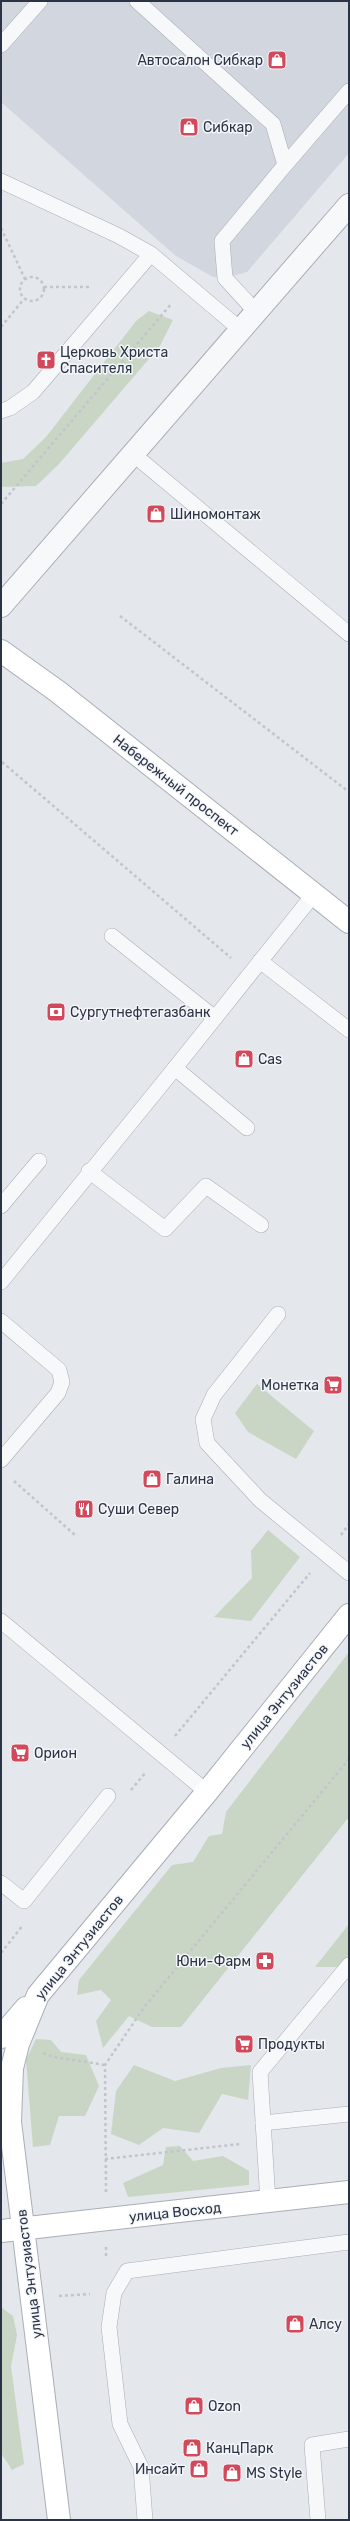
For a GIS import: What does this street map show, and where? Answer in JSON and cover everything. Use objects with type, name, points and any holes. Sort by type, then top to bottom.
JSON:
[{"type":"main road","name":"Набережный проспект","points":[[1,651],[57,691],[349,922]]},
{"type":"main road","name":"улица Энтузиастов","points":[[59,2520],[10,2122],[12,2068],[9,2040],[38,1995],[207,1792],[349,1615]]},
{"type":"main road","name":"улица Восход","points":[[1,2231],[349,2192]]},
{"type":"street","points":[[1,606],[349,205]]},
{"type":"lane","points":[[1,45],[40,1]]},
{"type":"lane","points":[[137,1],[273,124],[285,165]]},
{"type":"lane","points":[[256,312],[225,278],[222,241],[349,91]]},
{"type":"lane","points":[[1,181],[119,236],[151,254],[241,330]]},
{"type":"lane","points":[[1,411],[33,392],[151,254]]},
{"type":"lane","points":[[133,454],[349,634]]},
{"type":"lane","points":[[1,1282],[314,894]]},
{"type":"lane","points":[[112,936],[215,1018]]},
{"type":"lane","points":[[260,961],[349,1030]]},
{"type":"lane","points":[[175,1068],[247,1128]]},
{"type":"lane","points":[[1,1206],[39,1161]]},
{"type":"lane","points":[[89,1172],[165,1229],[206,1186],[261,1225]]},
{"type":"lane","points":[[278,1314],[214,1395],[204,1419],[207,1443],[260,1500],[349,1573]]},
{"type":"lane","points":[[1,1321],[59,1370],[62,1382],[58,1393],[1,1460]]},
{"type":"lane","points":[[2,1625],[207,1792]]},
{"type":"lane","points":[[1,1883],[24,1901],[108,1796]]},
{"type":"lane","points":[[268,2202],[260,2072],[349,1965]]},
{"type":"lane","points":[[263,2123],[349,2114]]},
{"type":"lane","points":[[145,2520],[141,2467],[120,2424],[109,2327],[114,2293],[127,2271],[349,2242]]},
{"type":"lane","points":[[318,2520],[312,2445],[349,2439]]},
{"type":"path","points":[[1,228],[25,279]]},
{"type":"path","points":[[30,276],[39,278],[44,287],[42,296],[34,301],[24,299],[19,291],[21,281],[30,276]]},
{"type":"path","points":[[1,504],[187,284]]},
{"type":"path","points":[[44,287],[123,288]]},
{"type":"path","points":[[1,327],[24,299]]},
{"type":"path","points":[[120,616],[349,792]]},
{"type":"path","points":[[2,762],[249,974]]},
{"type":"path","points":[[12,1480],[75,1534]]},
{"type":"path","points":[[114,2293],[106,2268],[105,2065],[145,2006],[349,1759]]},
{"type":"path","points":[[9,2040],[54,2057],[105,2065]]},
{"type":"path","points":[[106,2159],[264,2141]]},
{"type":"shaded area","name":"Сибкар","points":[[1,1],[349,1],[349,153],[247,272],[225,278],[213,277],[176,256],[1,102]]},
{"type":"green space","points":[[149,311],[173,320],[160,346],[59,464],[36,486],[1,487],[1,463],[23,459],[46,437],[136,321]]},
{"type":"green space","points":[[257,1384],[314,1431],[296,1459],[248,1432],[235,1413]]},
{"type":"green space","points":[[268,1530],[300,1557],[251,1621],[214,1617],[252,1578],[251,1551]]},
{"type":"green space","points":[[349,1652],[349,1817],[181,2027],[152,2027],[129,2016],[103,2048],[96,2021],[111,2000],[101,1990],[77,1995],[79,1980],[172,1865],[193,1862],[209,1836],[222,1834],[226,1812]]},
{"type":"green space","points":[[349,1924],[349,1955],[340,1967],[315,1967]]},
{"type":"green space","points":[[36,2039],[51,2040],[61,2052],[86,2055],[99,2086],[85,2116],[59,2116],[50,2145],[33,2147],[26,2060]]},
{"type":"green space","points":[[134,2065],[175,2081],[221,2068],[251,2065],[248,2100],[222,2094],[199,2133],[163,2128],[139,2145],[111,2134],[116,2091]]},
{"type":"green space","points":[[180,2146],[193,2161],[223,2156],[249,2171],[249,2185],[128,2197],[123,2183],[163,2165],[166,2147]]},
{"type":"green space","points":[[1,2307],[13,2316],[17,2335],[11,2366],[24,2464],[12,2470],[1,2453]]},
{"type":"place","name":"Автосалон Сибкар","points":[[277,60]]},
{"type":"place","name":"Сибкар","points":[[189,127]]},
{"type":"place","name":"Церковь Христа Спасителя","points":[[46,360]]},
{"type":"place","name":"Шиномонтаж","points":[[156,514]]},
{"type":"place","name":"Сургутнефтегазбанк","points":[[56,1012]]},
{"type":"place","name":"Cas","points":[[244,1059]]},
{"type":"place","name":"Монетка","points":[[333,1385]]},
{"type":"place","name":"Галина","points":[[152,1479]]},
{"type":"place","name":"Суши Север","points":[[84,1509]]},
{"type":"place","name":"Орион","points":[[20,1753]]},
{"type":"place","name":"Юни-Фарм","points":[[265,1961]]},
{"type":"place","name":"Продукты","points":[[244,2044]]},
{"type":"place","name":"Алсу","points":[[295,2324]]},
{"type":"place","name":"Ozon","points":[[194,2406]]},
{"type":"place","name":"КанцПарк","points":[[192,2448]]},
{"type":"place","name":"Инсайт","points":[[199,2469]]},
{"type":"place","name":"MS Style","points":[[232,2473]]}]
